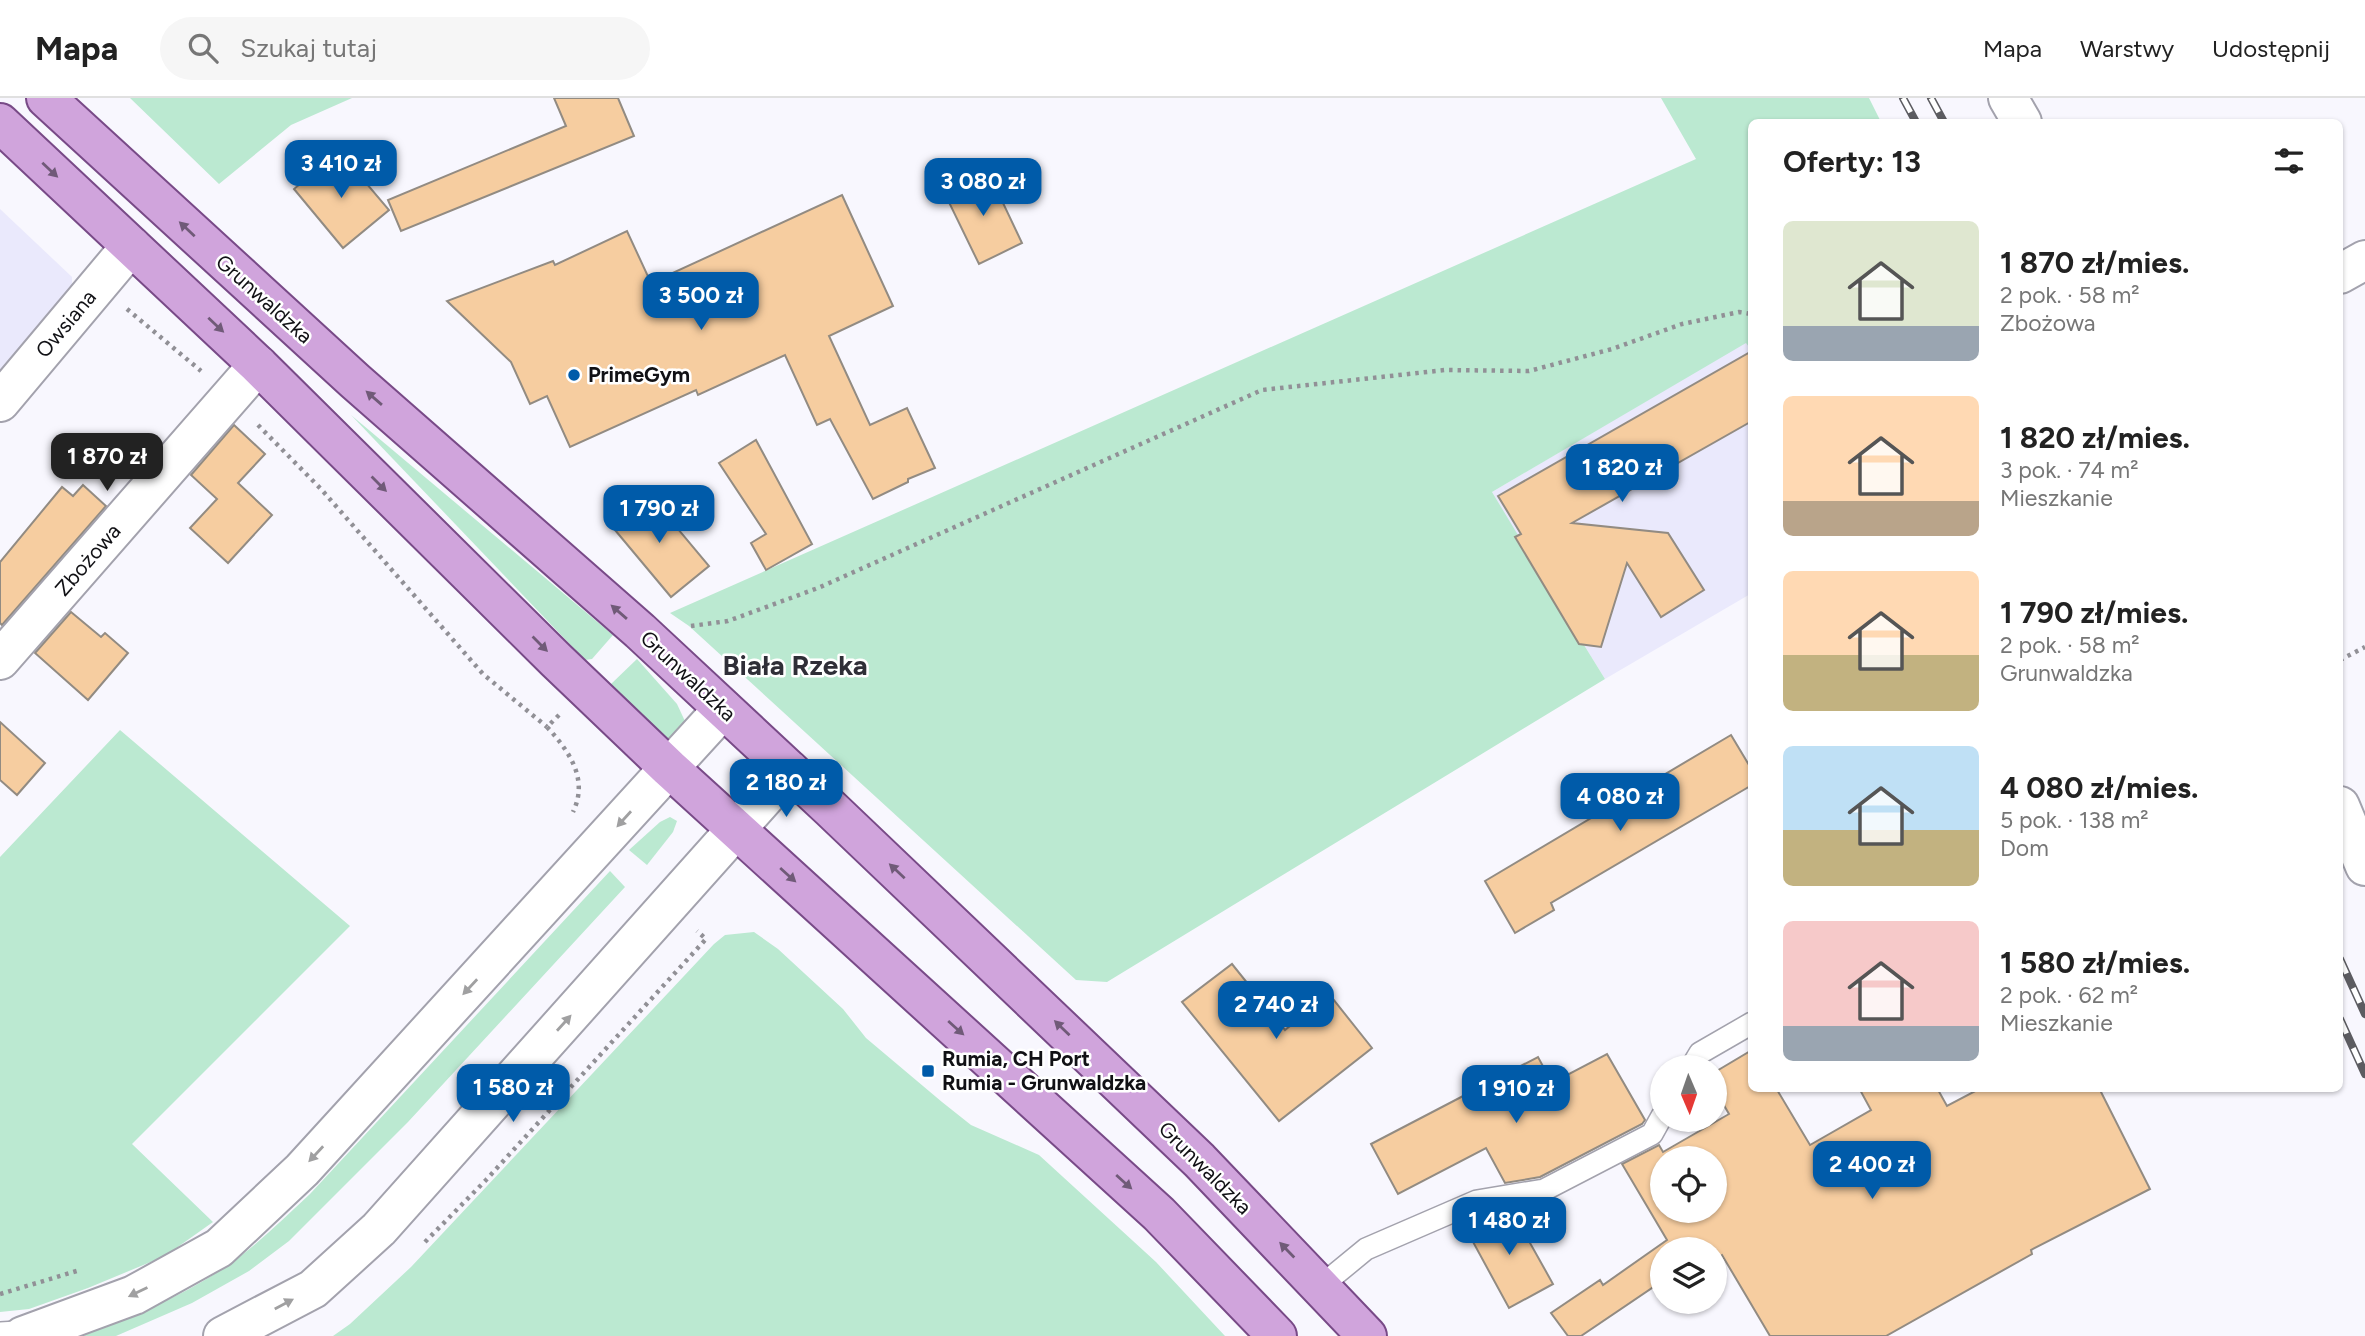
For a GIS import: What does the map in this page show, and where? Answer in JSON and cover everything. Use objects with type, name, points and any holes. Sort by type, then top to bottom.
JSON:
[{"type":"main road","name":"Grunwaldzka","points":[[46,98],[355,381],[640,631],[789,770],[1199,1160],[1367,1336]]},
{"type":"main road","points":[[0,123],[258,365],[669,768],[1159,1214],[1277,1336]]},
{"type":"street","points":[[2008,98],[2020,119]]},
{"type":"street","name":"Owsiana","points":[[0,402],[131,246]]},
{"type":"street","points":[[2343,272],[2365,260]]},
{"type":"street","name":"Zbożowa","points":[[0,660],[258,365]]},
{"type":"street","points":[[19,1333],[134,1295],[219,1248],[302,1170],[723,709]]},
{"type":"street","points":[[223,1336],[313,1289],[379,1229],[789,770]]},
{"type":"street","points":[[2343,813],[2365,866]]},
{"type":"lane","points":[[1699,1055],[1748,1025]]},
{"type":"lane","points":[[1321,1286],[1366,1249],[1478,1201],[1544,1191],[1653,1132]]},
{"type":"path","points":[[97,286],[163,337],[230,397],[321,489],[483,674],[547,727]]},
{"type":"path","points":[[689,626],[728,621],[818,587],[1262,390],[1445,370],[1529,371],[1612,349],[1682,324],[1740,312],[1748,313]]},
{"type":"path","points":[[2343,658],[2365,647]]},
{"type":"path","points":[[423,1244],[486,1180],[706,939]]},
{"type":"path","points":[[0,1294],[81,1269]]},
{"type":"shaded area","points":[[0,209],[72,277],[72,293],[0,378]]},
{"type":"shaded area","points":[[1746,342],[1748,345],[1748,595],[1605,679],[1584,645],[1579,644],[1515,538],[1518,536],[1492,492]]},
{"type":"green space","points":[[130,98],[352,98],[291,125],[219,184]]},
{"type":"green space","points":[[1661,98],[1869,98],[1880,119],[1748,119],[1748,346],[1746,343],[1492,492],[1518,535],[1515,538],[1579,644],[1584,645],[1605,679],[1107,982],[1076,980],[689,626],[670,613],[1696,159]]},
{"type":"green space","points":[[351,415],[613,635],[592,659],[585,660]]},
{"type":"green space","points":[[637,659],[677,704],[690,732],[675,747],[610,685]]},
{"type":"green space","points":[[120,730],[350,926],[132,1144],[213,1222],[165,1256],[29,1309],[0,1312],[0,857]]},
{"type":"green space","points":[[670,817],[677,821],[673,832],[647,865],[629,850],[660,822]]},
{"type":"green space","points":[[610,871],[625,887],[408,1122],[289,1241],[249,1271],[192,1303],[116,1336],[82,1336],[191,1288],[235,1260],[268,1233],[310,1194]]},
{"type":"green space","points":[[754,932],[778,949],[843,1009],[866,1038],[971,1125],[1039,1155],[1156,1262],[1225,1336],[333,1336],[350,1324],[411,1267],[714,944],[725,935]]},
{"type":"building","points":[[554,98],[618,98],[634,136],[401,231],[388,200],[566,126]]},
{"type":"building","points":[[339,151],[389,210],[343,248],[294,189]]},
{"type":"building","points":[[984,173],[991,188],[995,186],[1022,243],[979,264],[944,192]]},
{"type":"building","points":[[842,195],[893,306],[829,336],[870,425],[907,408],[935,468],[908,479],[908,482],[873,499],[830,419],[817,425],[785,355],[698,395],[696,390],[570,447],[547,396],[530,404],[511,362],[447,301],[553,261],[555,265],[627,231],[651,283]]},
{"type":"building","points":[[1748,353],[1748,423],[1572,523],[1668,533],[1704,590],[1661,617],[1627,563],[1601,647],[1579,644],[1515,537],[1521,534],[1498,496]]},
{"type":"building","points":[[234,425],[265,454],[238,483],[272,515],[228,563],[190,528],[217,499],[191,475]]},
{"type":"building","points":[[756,440],[812,544],[766,570],[751,543],[766,534],[719,463]]},
{"type":"building","points":[[83,485],[106,506],[2,625],[0,562],[62,487],[73,496]]},
{"type":"building","points":[[647,492],[709,566],[671,597],[610,524]]},
{"type":"building","points":[[71,612],[101,637],[105,633],[128,653],[88,700],[35,653]]},
{"type":"building","points":[[0,722],[45,763],[17,795],[0,780]]},
{"type":"building","points":[[1731,735],[1748,763],[1748,787],[1551,903],[1554,910],[1515,933],[1485,881]]},
{"type":"building","points":[[1232,964],[1285,1030],[1329,994],[1372,1048],[1279,1121],[1182,1002]]},
{"type":"building","points":[[1748,1052],[1748,1092],[1778,1092],[1810,1145],[1871,1110],[1861,1092],[1939,1092],[1947,1106],[1973,1092],[2101,1092],[2150,1189],[2031,1250],[2032,1254],[1886,1336],[1770,1336],[1727,1263],[1727,1237],[1665,1237],[1657,1223],[1727,1223],[1727,1146],[1673,1146],[1698,1132],[1727,1132],[1727,1065]]},
{"type":"building","points":[[1607,1054],[1645,1120],[1540,1177],[1505,1183],[1486,1148],[1398,1194],[1371,1144],[1538,1057],[1552,1083]]},
{"type":"building","points":[[1650,1150],[1650,1211],[1622,1164]]},
{"type":"building","points":[[1511,1209],[1553,1284],[1509,1308],[1466,1229],[1500,1211]]},
{"type":"building","points":[[1650,1252],[1650,1289],[1581,1336],[1568,1336],[1551,1313],[1600,1280],[1603,1285]]},
{"type":"railway","points":[[1903,98],[1914,119]]},
{"type":"railway","points":[[1931,98],[1942,119]]},
{"type":"railway","points":[[2343,966],[2365,1014]]},
{"type":"railway","points":[[2343,1026],[2365,1074]]},
{"type":"place","name":"PrimeGym","points":[[574,375]]},
{"type":"place","name":"Rumia, CH Port Rumia - Grunwaldzka","points":[[928,1071]]},
{"type":"district","name":"Biała Rzeka","points":[[795,665]]}]
